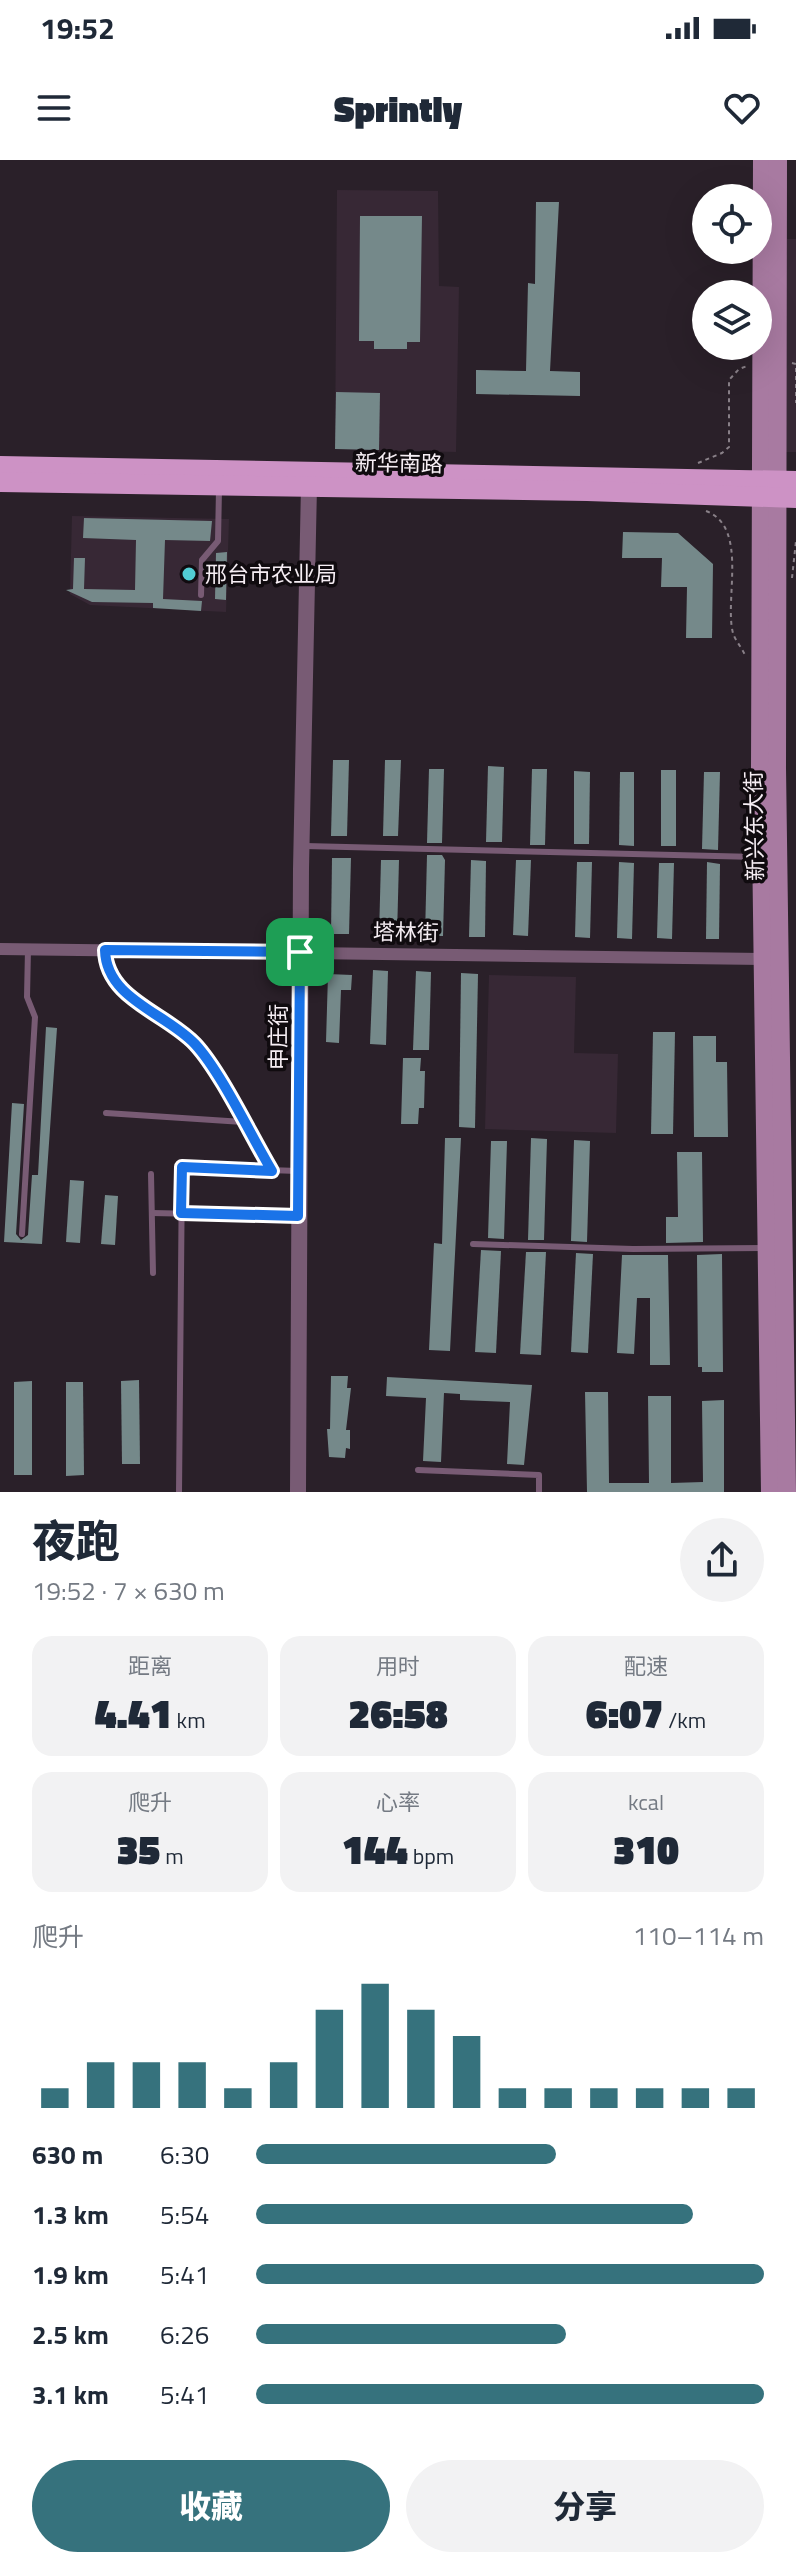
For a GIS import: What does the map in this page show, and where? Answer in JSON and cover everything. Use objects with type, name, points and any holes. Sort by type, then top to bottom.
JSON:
[{"type":"main road","name":"新兴东大街","points":[[762,160],[760,362],[777,489],[760,662],[770,1492]]},
{"type":"main road","name":"新兴东大街","points":[[778,160],[777,489],[790,1203],[791,1469],[787,1492]]},
{"type":"main road","name":"新华南路","points":[[0,466],[777,489]]},
{"type":"main road","name":"新华南路","points":[[0,482],[777,489]]},
{"type":"street","name":"申庄街","points":[[298,1492],[301,846],[309,486]]},
{"type":"street","name":"塔林街","points":[[0,949],[763,959]]},
{"type":"lane","points":[[201,595],[202,560],[218,541],[219,484]]},
{"type":"lane","points":[[301,846],[761,857]]},
{"type":"lane","points":[[22,1234],[35,1017],[27,997],[28,949]]},
{"type":"lane","points":[[105,950],[110,976],[146,1010],[196,1045],[272,1171]]},
{"type":"lane","points":[[106,1113],[243,1122]]},
{"type":"lane","points":[[179,1492],[182,1167],[299,1172]]},
{"type":"lane","points":[[151,1174],[153,1273]]},
{"type":"lane","points":[[152,1213],[298,1216]]},
{"type":"lane","points":[[473,1244],[633,1249],[767,1248]]},
{"type":"lane","points":[[418,1470],[539,1475],[539,1492]]},
{"type":"path","points":[[693,465],[729,447],[729,380],[739,369],[760,362]]},
{"type":"path","points":[[707,511],[720,519],[730,548],[733,633],[745,655],[760,662]]},
{"type":"shaded area","points":[[337,190],[438,191],[439,286],[459,287],[456,452],[335,449]]},
{"type":"shaded area","points":[[787,239],[796,239],[796,452],[785,452]]},
{"type":"shaded area","points":[[72,516],[229,519],[226,612],[90,605],[70,594]]},
{"type":"shaded area","points":[[489,975],[576,977],[574,1053],[618,1054],[616,1133],[485,1129]]},
{"type":"building","points":[[536,202],[559,202],[550,371],[580,372],[580,396],[476,394],[476,370],[526,371],[528,283],[535,284]]},
{"type":"building","points":[[360,216],[422,216],[420,342],[407,342],[407,349],[374,349],[374,341],[359,341]]},
{"type":"building","points":[[336,392],[380,393],[379,450],[335,449]]},
{"type":"building","points":[[84,518],[212,521],[210,541],[165,540],[163,599],[202,601],[201,611],[153,608],[153,603],[92,602],[66,590],[73,589],[74,558],[85,558],[84,589],[135,590],[136,540],[83,538]]},
{"type":"building","points":[[623,532],[678,533],[713,564],[712,638],[686,638],[687,587],[661,587],[662,558],[622,558]]},
{"type":"building","points":[[227,552],[226,600],[215,599],[216,553]]},
{"type":"building","points":[[333,760],[349,760],[347,836],[331,836]]},
{"type":"building","points":[[385,760],[401,760],[398,836],[383,836]]},
{"type":"building","points":[[488,766],[504,767],[502,842],[486,842]]},
{"type":"building","points":[[429,769],[444,769],[442,843],[427,843]]},
{"type":"building","points":[[532,769],[547,769],[545,845],[530,845]]},
{"type":"building","points":[[661,770],[676,770],[676,846],[661,846]]},
{"type":"building","points":[[574,771],[590,772],[589,844],[574,844]]},
{"type":"building","points":[[620,772],[634,772],[634,846],[619,845]]},
{"type":"building","points":[[704,772],[720,772],[718,850],[702,849]]},
{"type":"building","points":[[427,855],[442,855],[445,860],[443,936],[425,936]]},
{"type":"building","points":[[332,858],[351,858],[349,934],[331,934]]},
{"type":"building","points":[[381,860],[399,860],[397,936],[379,936]]},
{"type":"building","points":[[471,860],[486,861],[485,937],[469,937]]},
{"type":"building","points":[[516,860],[531,860],[528,936],[513,935]]},
{"type":"building","points":[[577,862],[592,862],[590,938],[575,937]]},
{"type":"building","points":[[619,862],[634,863],[632,939],[617,938]]},
{"type":"building","points":[[707,862],[720,864],[719,939],[706,939]]},
{"type":"building","points":[[659,863],[674,863],[672,939],[657,938]]},
{"type":"building","points":[[373,970],[388,971],[386,1045],[370,1044]]},
{"type":"building","points":[[416,971],[431,972],[429,1050],[413,1050]]},
{"type":"building","points":[[461,973],[478,974],[475,1128],[459,1127]]},
{"type":"building","points":[[328,974],[352,975],[351,990],[341,990],[339,1043],[326,1042]]},
{"type":"building","points":[[46,1027],[57,1028],[42,1244],[4,1242],[12,1103],[24,1104],[16,1234],[21,1240],[28,1235],[32,1175],[38,1175]]},
{"type":"building","points":[[653,1032],[675,1032],[673,1134],[651,1134]]},
{"type":"building","points":[[693,1036],[716,1036],[716,1062],[727,1062],[728,1137],[694,1137]]},
{"type":"building","points":[[403,1058],[421,1058],[420,1071],[425,1071],[424,1108],[419,1108],[418,1124],[401,1124]]},
{"type":"building","points":[[445,1138],[461,1138],[450,1351],[429,1350],[434,1243],[442,1244]]},
{"type":"building","points":[[531,1138],[547,1139],[544,1240],[528,1240]]},
{"type":"building","points":[[574,1140],[590,1141],[587,1242],[571,1241]]},
{"type":"building","points":[[491,1141],[507,1141],[504,1239],[488,1238]]},
{"type":"building","points":[[677,1152],[702,1152],[703,1242],[666,1243],[666,1217],[678,1217]]},
{"type":"building","points":[[70,1180],[84,1181],[80,1243],[66,1242]]},
{"type":"building","points":[[105,1195],[118,1196],[115,1245],[101,1244]]},
{"type":"building","points":[[481,1250],[501,1251],[496,1353],[475,1352]]},
{"type":"building","points":[[526,1252],[546,1252],[541,1355],[520,1354]]},
{"type":"building","points":[[576,1253],[593,1254],[588,1353],[571,1352]]},
{"type":"building","points":[[722,1254],[723,1372],[702,1372],[702,1367],[698,1367],[697,1255]]},
{"type":"building","points":[[622,1255],[668,1255],[670,1365],[650,1365],[650,1298],[637,1298],[634,1354],[617,1353]]},
{"type":"building","points":[[331,1376],[348,1376],[347,1388],[351,1388],[346,1430],[350,1430],[350,1449],[346,1448],[345,1458],[329,1457],[327,1429],[330,1429]]},
{"type":"building","points":[[387,1377],[532,1385],[524,1465],[507,1464],[510,1402],[460,1400],[460,1394],[444,1393],[441,1462],[423,1461],[426,1398],[386,1396]]},
{"type":"building","points":[[139,1380],[140,1464],[122,1464],[121,1381]]},
{"type":"building","points":[[32,1381],[32,1475],[14,1475],[14,1382]]},
{"type":"building","points":[[66,1382],[83,1382],[84,1475],[66,1476]]},
{"type":"building","points":[[585,1392],[608,1392],[609,1483],[649,1483],[648,1396],[671,1396],[671,1483],[703,1482],[702,1401],[724,1400],[724,1492],[587,1492]]},
{"type":"place","name":"邢台市农业局","points":[[189,574]]},
{"type":"route","points":[[105,950],[300,952],[298,1216],[181,1213],[182,1167],[272,1171],[196,1045],[146,1010],[110,976],[105,950]]}]
